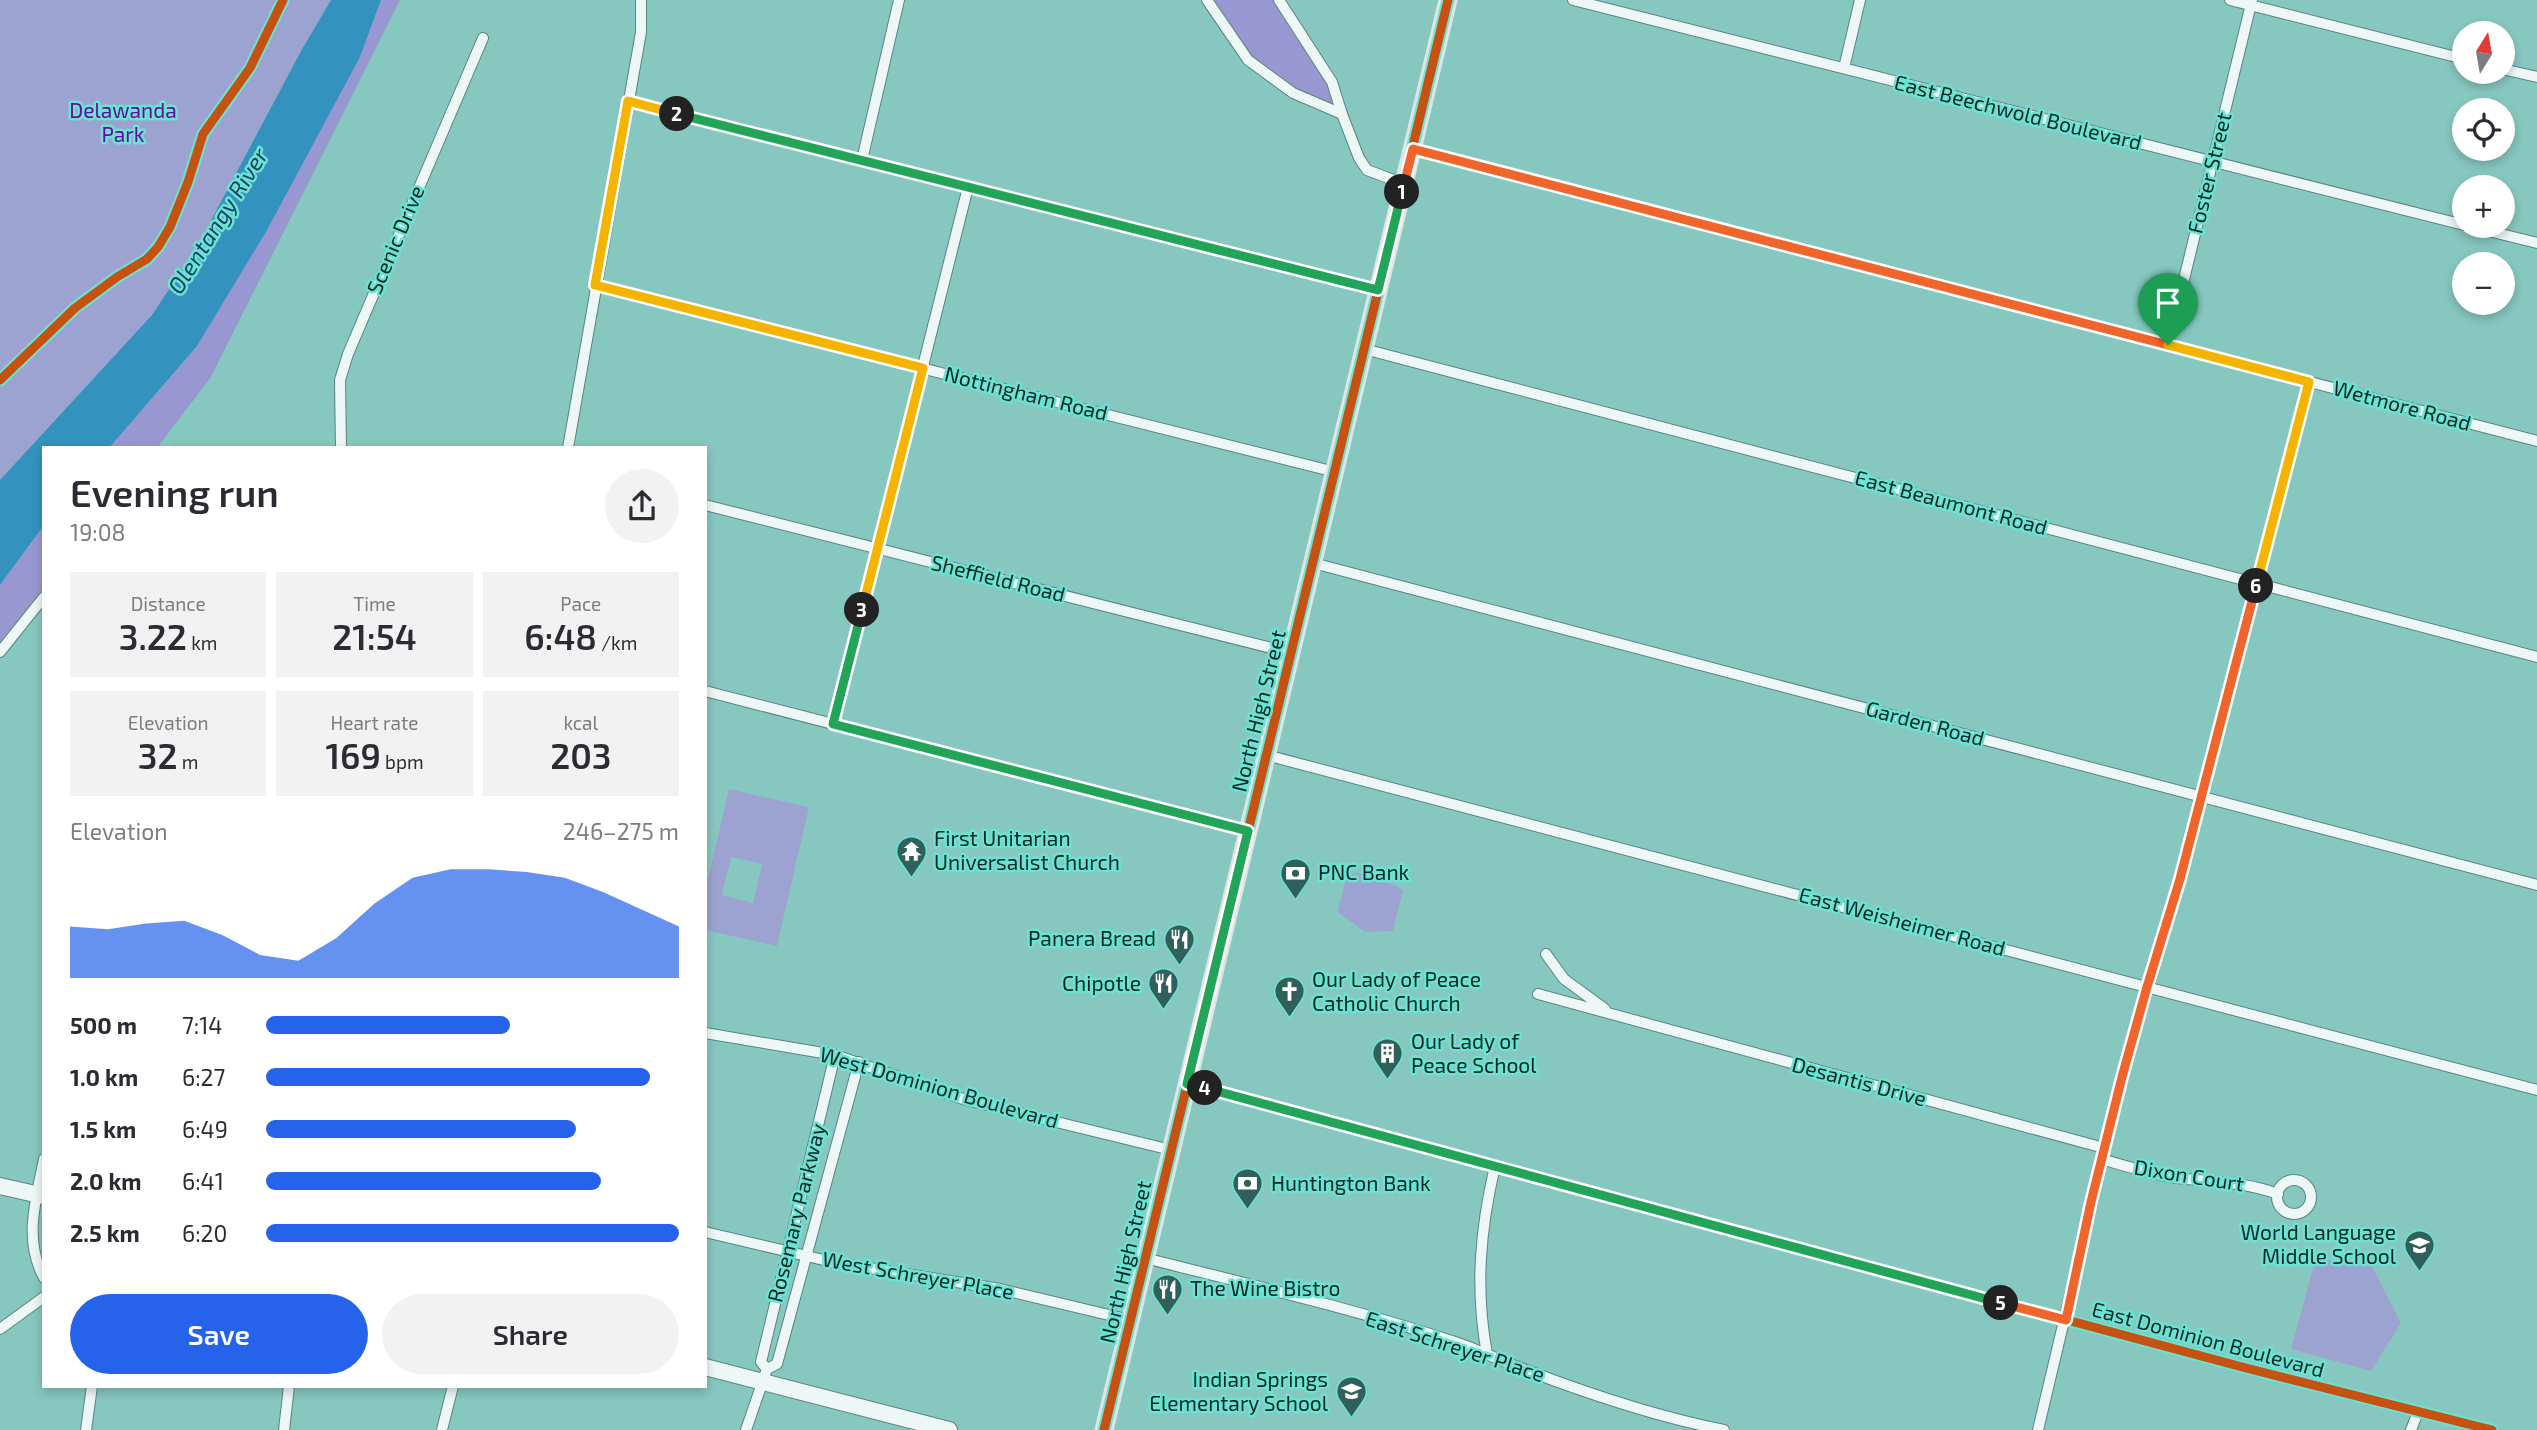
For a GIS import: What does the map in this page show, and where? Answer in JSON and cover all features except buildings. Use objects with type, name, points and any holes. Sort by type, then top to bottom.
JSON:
[{"type":"main road","name":"North High Street","points":[[1104,1430],[1448,0]]},
{"type":"main road","points":[[0,1186],[40,1196]]},
{"type":"main road","points":[[707,1367],[765,1375],[949,1430]]},
{"type":"street","points":[[568,446],[641,32],[641,0]]},
{"type":"street","points":[[862,160],[899,0]]},
{"type":"street","points":[[1208,0],[1248,60],[1293,93],[1342,114]]},
{"type":"street","points":[[1279,0],[1332,82],[1359,158],[1367,170],[1404,184]]},
{"type":"street","name":"East Beechwold Boulevard","points":[[1573,0],[2452,222]]},
{"type":"street","points":[[1844,68],[1860,0]]},
{"type":"street","points":[[2230,0],[2252,3],[2452,56]]},
{"type":"street","name":"Foster Street","points":[[2168,345],[2252,3]]},
{"type":"street","name":"Scenic Drive","points":[[341,446],[340,380],[348,354],[483,38]]},
{"type":"street","points":[[2515,72],[2537,77]]},
{"type":"street","points":[[628,101],[1378,290]]},
{"type":"street","name":"Wetmore Road","points":[[1413,149],[2537,441]]},
{"type":"street","points":[[833,724],[968,187]]},
{"type":"street","name":"East Beechwold Boulevard","points":[[2515,237],[2537,243]]},
{"type":"street","name":"Nottingham Road","points":[[595,285],[1335,472]]},
{"type":"street","name":"East Beaumont Road","points":[[1364,349],[2537,657]]},
{"type":"street","points":[[2038,1430],[2066,1320],[2102,1154],[2147,987],[2177,891],[2309,382]]},
{"type":"street","name":"Sheffield Road","points":[[707,506],[1291,653]]},
{"type":"street","name":"Garden Road","points":[[1313,563],[2537,885]]},
{"type":"street","points":[[0,652],[42,600]]},
{"type":"street","points":[[707,692],[1248,831]]},
{"type":"street","name":"East Weisheimer Road","points":[[1266,755],[2537,1090]]},
{"type":"street","name":"Desantis Drive","points":[[1546,954],[1564,979],[1613,1015]]},
{"type":"street","name":"Desantis Drive","points":[[1538,994],[2102,1154]]},
{"type":"street","name":"West Dominion Boulevard","points":[[707,1033],[835,1055],[966,1100],[1171,1150]]},
{"type":"street","name":"Rosemary Parkway","points":[[765,1375],[761,1362],[835,1055]]},
{"type":"street","name":"Rosemary Parkway","points":[[746,1430],[765,1375],[776,1364],[859,1062]]},
{"type":"street","name":"East Dominion Boulevard","points":[[1187,1084],[2066,1320],[2492,1430]]},
{"type":"street","name":"Dixon Court","points":[[2102,1154],[2154,1173],[2186,1179],[2216,1180],[2278,1194]]},
{"type":"street","points":[[1488,1354],[1481,1319],[1479,1270],[1485,1211],[1495,1166]]},
{"type":"street","points":[[42,1178],[32,1234],[36,1261],[42,1274]]},
{"type":"street","name":"West Schreyer Place","points":[[707,1233],[806,1257],[1000,1289],[1130,1320]]},
{"type":"street","name":"East Schreyer Place","points":[[1145,1258],[1432,1335],[1632,1405],[1724,1430]]},
{"type":"street","points":[[0,1329],[42,1298]]},
{"type":"street","points":[[86,1430],[92,1388]]},
{"type":"street","points":[[284,1428],[289,1388]]},
{"type":"street","points":[[442,1430],[452,1388]]},
{"type":"street","points":[[2411,1430],[2418,1412]]},
{"type":"green space","name":"Delawanda Park","points":[[0,0],[331,0],[197,247],[152,315],[0,480]]},
{"type":"green space","points":[[729,789],[809,807],[777,946],[707,930],[707,883]],"holes":[[[731,857],[762,864],[753,903],[722,895]]]},
{"type":"green space","points":[[1368,872],[1403,890],[1393,931],[1365,932],[1338,912],[1347,874]]},
{"type":"green space","points":[[2316,1258],[2372,1266],[2401,1323],[2371,1371],[2291,1349]]},
{"type":"shaded area","points":[[381,0],[400,0],[211,377],[159,446],[111,446],[197,346],[360,57]]},
{"type":"shaded area","points":[[1207,0],[1279,0],[1332,82],[1342,114],[1293,93],[1248,60]]},
{"type":"shaded area","points":[[42,528],[42,601],[0,656],[0,585]]},
{"type":"water","name":"Olentangy River","points":[[331,0],[381,0],[360,57],[267,230],[197,346],[111,446],[42,446],[42,528],[0,585],[0,480],[152,315],[197,247]]},
{"type":"cycle path","points":[[0,380],[75,308],[147,259],[158,247],[170,227],[188,182],[203,134],[250,68],[283,0]]},
{"type":"cycle path","points":[[1104,1430],[1448,0]]},
{"type":"cycle path","points":[[1187,1084],[2246,1368],[2492,1430]]},
{"type":"place","name":"First Unitarian Universalist Church","points":[[911,878]]},
{"type":"place","name":"PNC Bank","points":[[1295,900]]},
{"type":"place","name":"Panera Bread","points":[[1179,966]]},
{"type":"place","name":"Chipotle","points":[[1164,1011]]},
{"type":"place","name":"Our Lady of Peace Catholic Church","points":[[1289,1019]]},
{"type":"place","name":"Our Lady of Peace School","points":[[1388,1081]]},
{"type":"place","name":"Huntington Bank","points":[[1248,1211]]},
{"type":"place","name":"World Language Middle School","points":[[2419,1272]]},
{"type":"place","name":"The Wine Bistro","points":[[1167,1316]]},
{"type":"place","name":"Indian Springs Elementary School","points":[[1351,1419]]},
{"type":"route","points":[[628,101],[1378,290],[1413,149],[2168,345],[2309,382],[2180,879],[2122,1077],[2091,1202],[2066,1320],[1187,1084],[1248,831],[833,724],[923,368],[595,285],[628,101]]}]
